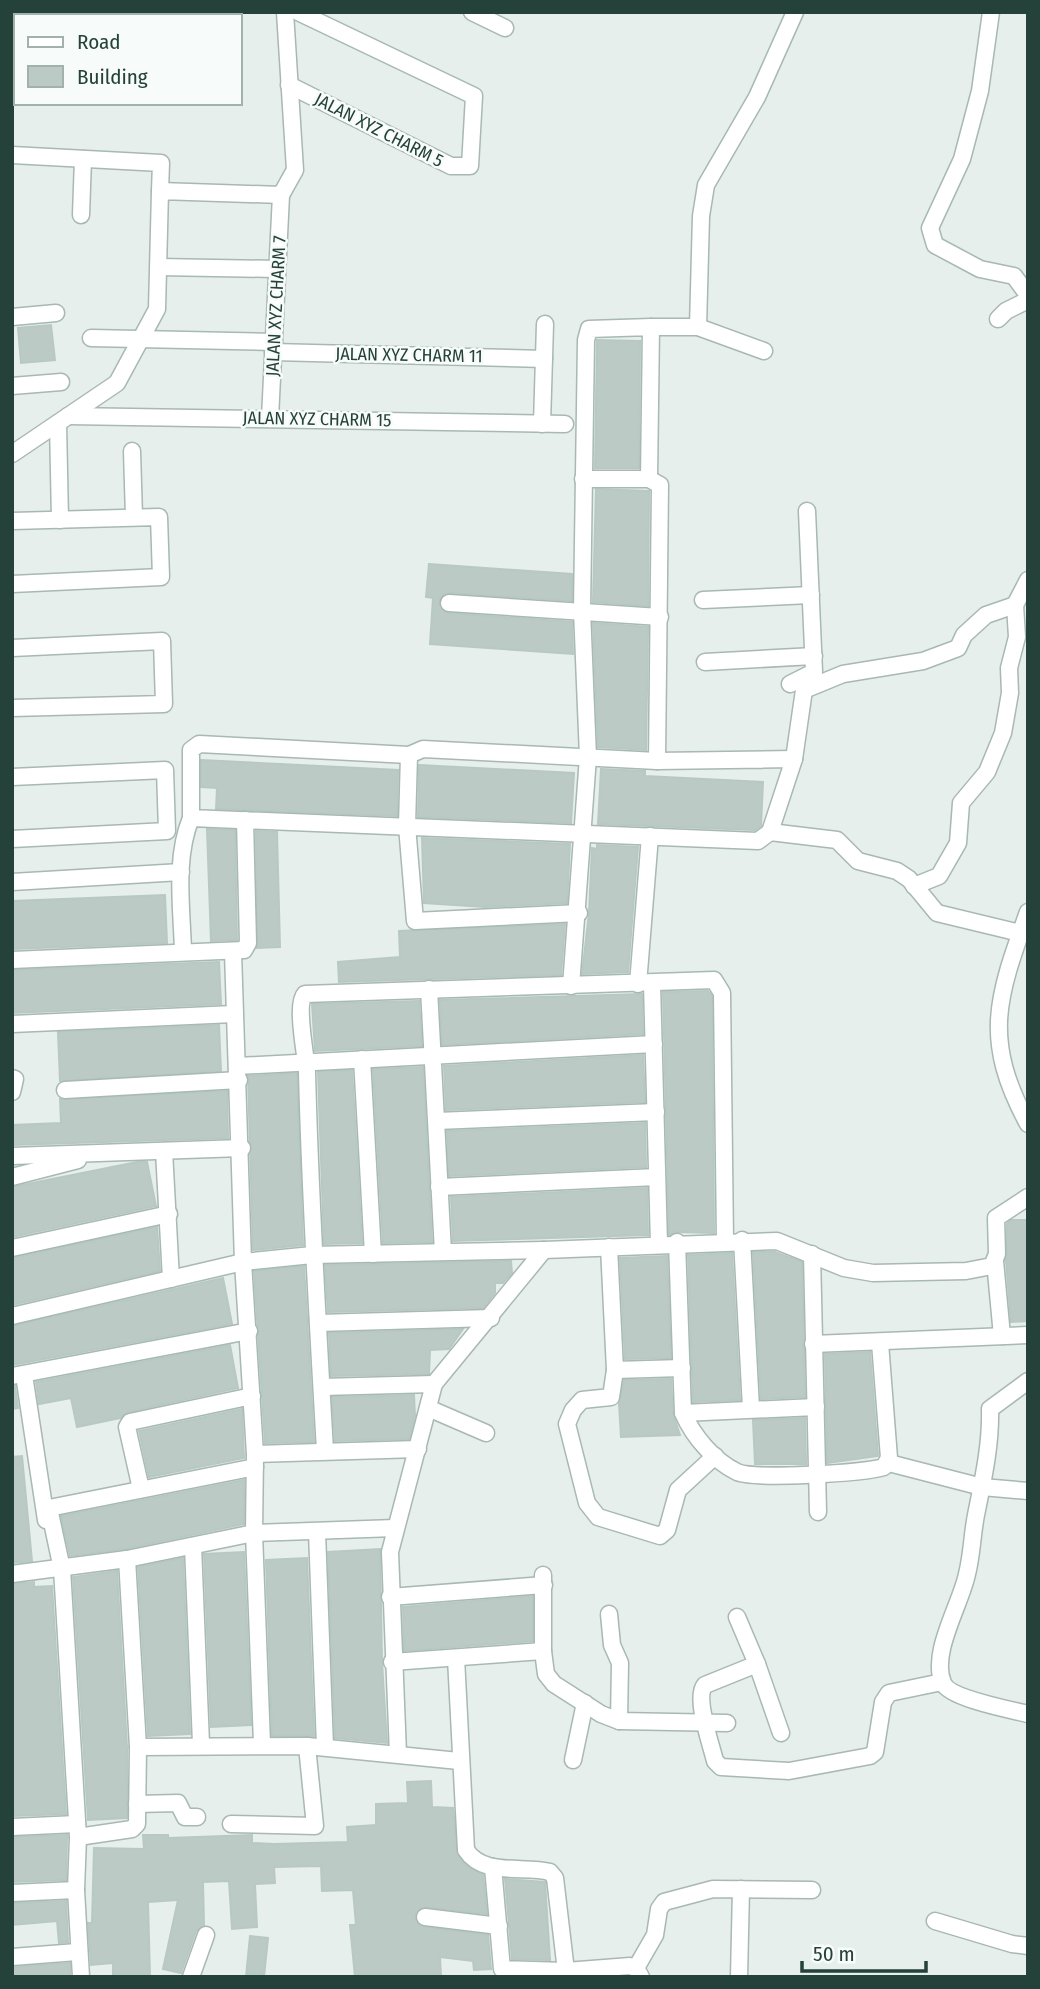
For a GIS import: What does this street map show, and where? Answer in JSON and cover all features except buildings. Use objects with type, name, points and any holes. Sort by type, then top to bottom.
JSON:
[{"type":"street","points":[[160,191],[281,195],[295,170],[285,12]]},
{"type":"street","name":"JALAN XYZ CHARM 5","points":[[289,85],[451,166],[470,166],[474,96],[298,12]]},
{"type":"street","points":[[472,12],[505,28]]},
{"type":"street","points":[[698,327],[701,216],[706,185],[757,97],[795,12]]},
{"type":"street","points":[[991,12],[981,91],[968,136],[931,233],[935,245],[980,269],[1014,276],[1028,298],[998,319]]},
{"type":"street","points":[[12,155],[161,163],[157,309],[117,383],[12,454]]},
{"type":"street","points":[[81,215],[83,159]]},
{"type":"street","name":"JALAN XYZ CHARM 7","points":[[270,418],[281,195]]},
{"type":"street","points":[[159,267],[277,269]]},
{"type":"street","points":[[12,317],[56,313]]},
{"type":"street","points":[[542,424],[545,324]]},
{"type":"street","points":[[571,986],[579,913],[588,757],[582,610],[587,333],[596,327],[698,327],[764,351]]},
{"type":"street","points":[[649,479],[651,327]]},
{"type":"street","name":"JALAN XYZ CHARM 11","points":[[91,338],[544,359]]},
{"type":"street","points":[[12,386],[61,382]]},
{"type":"street","name":"JALAN XYZ CHARM 15","points":[[63,420],[270,418],[565,424]]},
{"type":"street","points":[[60,520],[63,420]]},
{"type":"street","points":[[132,451],[134,517]]},
{"type":"street","points":[[583,479],[649,479],[660,485],[657,761]]},
{"type":"street","points":[[790,684],[814,672],[807,511]]},
{"type":"street","points":[[12,521],[159,516],[161,577],[12,584]]},
{"type":"street","points":[[914,886],[939,876],[958,843],[961,803],[987,772],[1003,733],[1010,693],[1009,668],[1017,637],[1015,605],[1028,580]]},
{"type":"street","points":[[703,600],[811,595]]},
{"type":"street","points":[[449,603],[660,617]]},
{"type":"street","points":[[191,818],[758,841],[770,832],[793,759],[804,690],[843,674],[923,661],[958,648],[964,635],[986,615],[1015,605]]},
{"type":"street","points":[[12,648],[162,641],[164,704],[12,708]]},
{"type":"street","points":[[705,662],[814,656]]},
{"type":"street","points":[[789,658],[796,732]]},
{"type":"street","points":[[183,952],[181,872],[185,836],[191,818],[191,750],[199,744],[409,755],[423,749],[657,761],[793,759]]},
{"type":"street","points":[[409,755],[407,826],[414,919],[417,922],[579,913]]},
{"type":"street","points":[[12,777],[165,770],[167,831],[12,839]]},
{"type":"street","points":[[12,960],[244,950],[248,943],[245,820]]},
{"type":"street","points":[[770,832],[837,840],[858,861],[897,871],[937,913],[1020,933]]},
{"type":"street","points":[[650,836],[645,984],[654,1044],[659,1244]]},
{"type":"street","points":[[12,882],[181,872]]},
{"type":"street","points":[[1028,912],[999,998],[998,1034],[1007,1083],[1028,1124]]},
{"type":"street","points":[[233,952],[242,1148],[243,1262],[255,1461],[254,1533],[262,1744]]},
{"type":"street","points":[[325,1451],[312,1255],[307,1062],[300,1003],[305,994],[645,984],[714,979],[721,987],[734,1241],[751,1408]]},
{"type":"street","points":[[429,989],[435,1055],[443,1252]]},
{"type":"street","points":[[12,1024],[234,1014]]},
{"type":"street","points":[[65,1090],[239,1073],[307,1062],[654,1044]]},
{"type":"street","points":[[362,1059],[373,1254]]},
{"type":"street","points":[[12,1078],[15,1079],[12,1093]]},
{"type":"street","points":[[437,1121],[656,1112]]},
{"type":"street","points":[[12,1156],[242,1148]]},
{"type":"street","points":[[164,1150],[171,1279]]},
{"type":"street","points":[[12,1177],[108,1153]]},
{"type":"street","points":[[439,1187],[657,1177]]},
{"type":"street","points":[[1002,1336],[995,1261],[996,1218],[1028,1197]]},
{"type":"street","points":[[12,1248],[169,1214]]},
{"type":"street","points":[[12,1316],[243,1262],[312,1255],[777,1241],[844,1268],[873,1273],[966,1270],[986,1268],[995,1261]]},
{"type":"street","points":[[677,1242],[683,1413],[690,1428],[715,1456],[744,1474],[873,1470],[889,1462],[982,1487],[1028,1491]]},
{"type":"street","points":[[609,1247],[615,1370],[611,1397],[582,1400],[573,1410],[568,1424],[587,1503],[598,1517],[660,1536],[667,1530],[678,1490],[715,1456]]},
{"type":"street","points":[[398,1754],[392,1662],[390,1552],[434,1384],[491,1318],[544,1250]]},
{"type":"street","points":[[812,1254],[818,1512]]},
{"type":"street","points":[[318,1323],[491,1318]]},
{"type":"street","points":[[58,1570],[18,1375],[248,1331]]},
{"type":"street","points":[[813,1344],[1028,1335]]},
{"type":"street","points":[[880,1343],[889,1462]]},
{"type":"street","points":[[615,1370],[682,1368]]},
{"type":"street","points":[[322,1387],[434,1384]]},
{"type":"street","points":[[942,1682],[943,1645],[967,1577],[982,1487],[990,1409],[1025,1387]]},
{"type":"street","points":[[141,1489],[127,1427],[130,1422],[252,1396]]},
{"type":"street","points":[[683,1413],[816,1407]]},
{"type":"street","points":[[428,1408],[486,1433]]},
{"type":"street","points":[[81,1977],[76,1890],[78,1831],[58,1570],[48,1508],[255,1461],[325,1451],[418,1449]]},
{"type":"street","points":[[12,1574],[127,1559],[254,1533],[395,1528]]},
{"type":"street","points":[[317,1532],[325,1747]]},
{"type":"street","points":[[193,1546],[201,1744]]},
{"type":"street","points":[[12,1827],[78,1831],[132,1829],[137,1824],[138,1747],[127,1559]]},
{"type":"street","points":[[390,1597],[543,1580],[543,1651],[549,1680],[619,1721],[727,1723]]},
{"type":"street","points":[[609,1614],[612,1645],[620,1663],[619,1721]]},
{"type":"street","points":[[737,1617],[781,1733]]},
{"type":"street","points":[[392,1662],[543,1651]]},
{"type":"street","points":[[456,1658],[459,1761],[466,1850],[493,1867],[551,1872],[555,1878],[566,1971]]},
{"type":"street","points":[[757,1664],[702,1688],[700,1705],[707,1723],[715,1761],[721,1767],[789,1771],[856,1760],[875,1752],[883,1702],[889,1693],[942,1682]]},
{"type":"street","points":[[942,1682],[954,1692],[1028,1714]]},
{"type":"street","points":[[573,1760],[585,1703]]},
{"type":"street","points":[[138,1747],[262,1744],[325,1747],[459,1761]]},
{"type":"street","points":[[231,1824],[315,1826],[307,1746]]},
{"type":"street","points":[[137,1804],[178,1803],[185,1817],[197,1817]]},
{"type":"street","points":[[493,1867],[504,1974],[622,1966],[638,1972],[655,1935],[659,1909],[664,1902],[713,1889],[812,1890]]},
{"type":"street","points":[[739,1977],[741,1889]]},
{"type":"street","points":[[12,1893],[76,1890]]},
{"type":"street","points":[[425,1917],[499,1926]]},
{"type":"street","points":[[935,1921],[1028,1946]]},
{"type":"street","points":[[191,1977],[206,1935]]},
{"type":"street","points":[[12,1957],[78,1952]]}]
